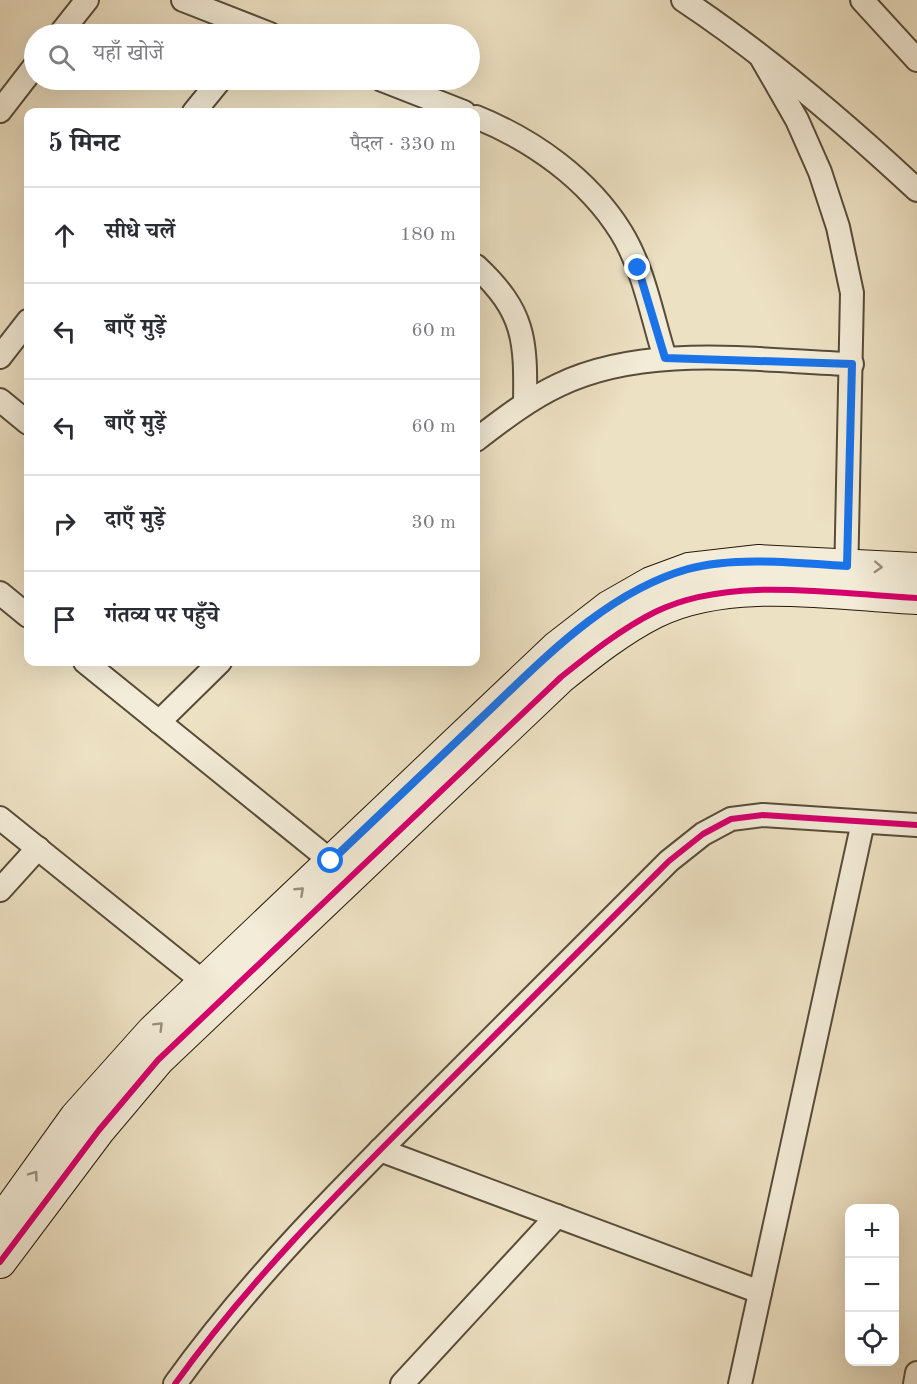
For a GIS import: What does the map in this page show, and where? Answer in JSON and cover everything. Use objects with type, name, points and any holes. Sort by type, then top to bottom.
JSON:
[{"type":"street","points":[[68,24],[87,0]]},
{"type":"street","points":[[183,0],[240,24]]},
{"type":"street","points":[[683,0],[762,58],[874,150],[917,190]]},
{"type":"street","points":[[862,0],[917,60]]},
{"type":"street","points":[[762,58],[802,130],[820,172],[838,227],[852,293],[846,580]]},
{"type":"street","points":[[0,111],[24,80]]},
{"type":"street","points":[[197,108],[212,90]]},
{"type":"street","points":[[408,90],[455,108]]},
{"type":"street","points":[[480,119],[498,126],[553,159],[593,195],[621,233],[638,268],[665,358]]},
{"type":"street","points":[[480,270],[501,290],[517,319],[526,355],[525,404]]},
{"type":"street","points":[[0,357],[24,326]]},
{"type":"street","points":[[480,437],[525,404],[561,384],[614,367],[665,358],[852,364]]},
{"type":"street","points":[[0,400],[24,420]]},
{"type":"street","points":[[0,1262],[99,1130],[213,990],[331,861],[556,648],[609,607],[643,588],[689,569],[759,561],[917,598]]},
{"type":"street","points":[[0,1223],[76,1117],[153,1031],[213,990],[561,677],[614,636],[656,611],[695,597],[846,580],[917,569]]},
{"type":"street","points":[[0,593],[24,613]]},
{"type":"street","points":[[90,666],[331,861]]},
{"type":"street","points":[[159,722],[216,666]]},
{"type":"street","points":[[175,1384],[198,1352],[270,1266],[380,1150],[669,861],[703,834],[731,819],[763,815],[917,825]]},
{"type":"street","points":[[0,818],[213,990]]},
{"type":"street","points":[[740,1384],[863,822]]},
{"type":"street","points":[[0,890],[38,848]]},
{"type":"street","points":[[380,1150],[760,1292]]},
{"type":"street","points":[[402,1384],[557,1216]]},
{"type":"street","points":[[915,1384],[917,1373]]},
{"type":"cycle path","points":[[0,1262],[99,1130],[158,1060],[561,677],[606,642],[655,612],[684,601],[716,594],[749,590],[784,590],[917,598]]},
{"type":"cycle path","points":[[175,1384],[232,1310],[294,1239],[669,861],[703,834],[731,819],[763,815],[917,825]]},
{"type":"route","points":[[331,861],[556,648],[609,607],[651,583],[689,569],[759,561],[847,566],[852,364],[665,358],[638,268]]}]
